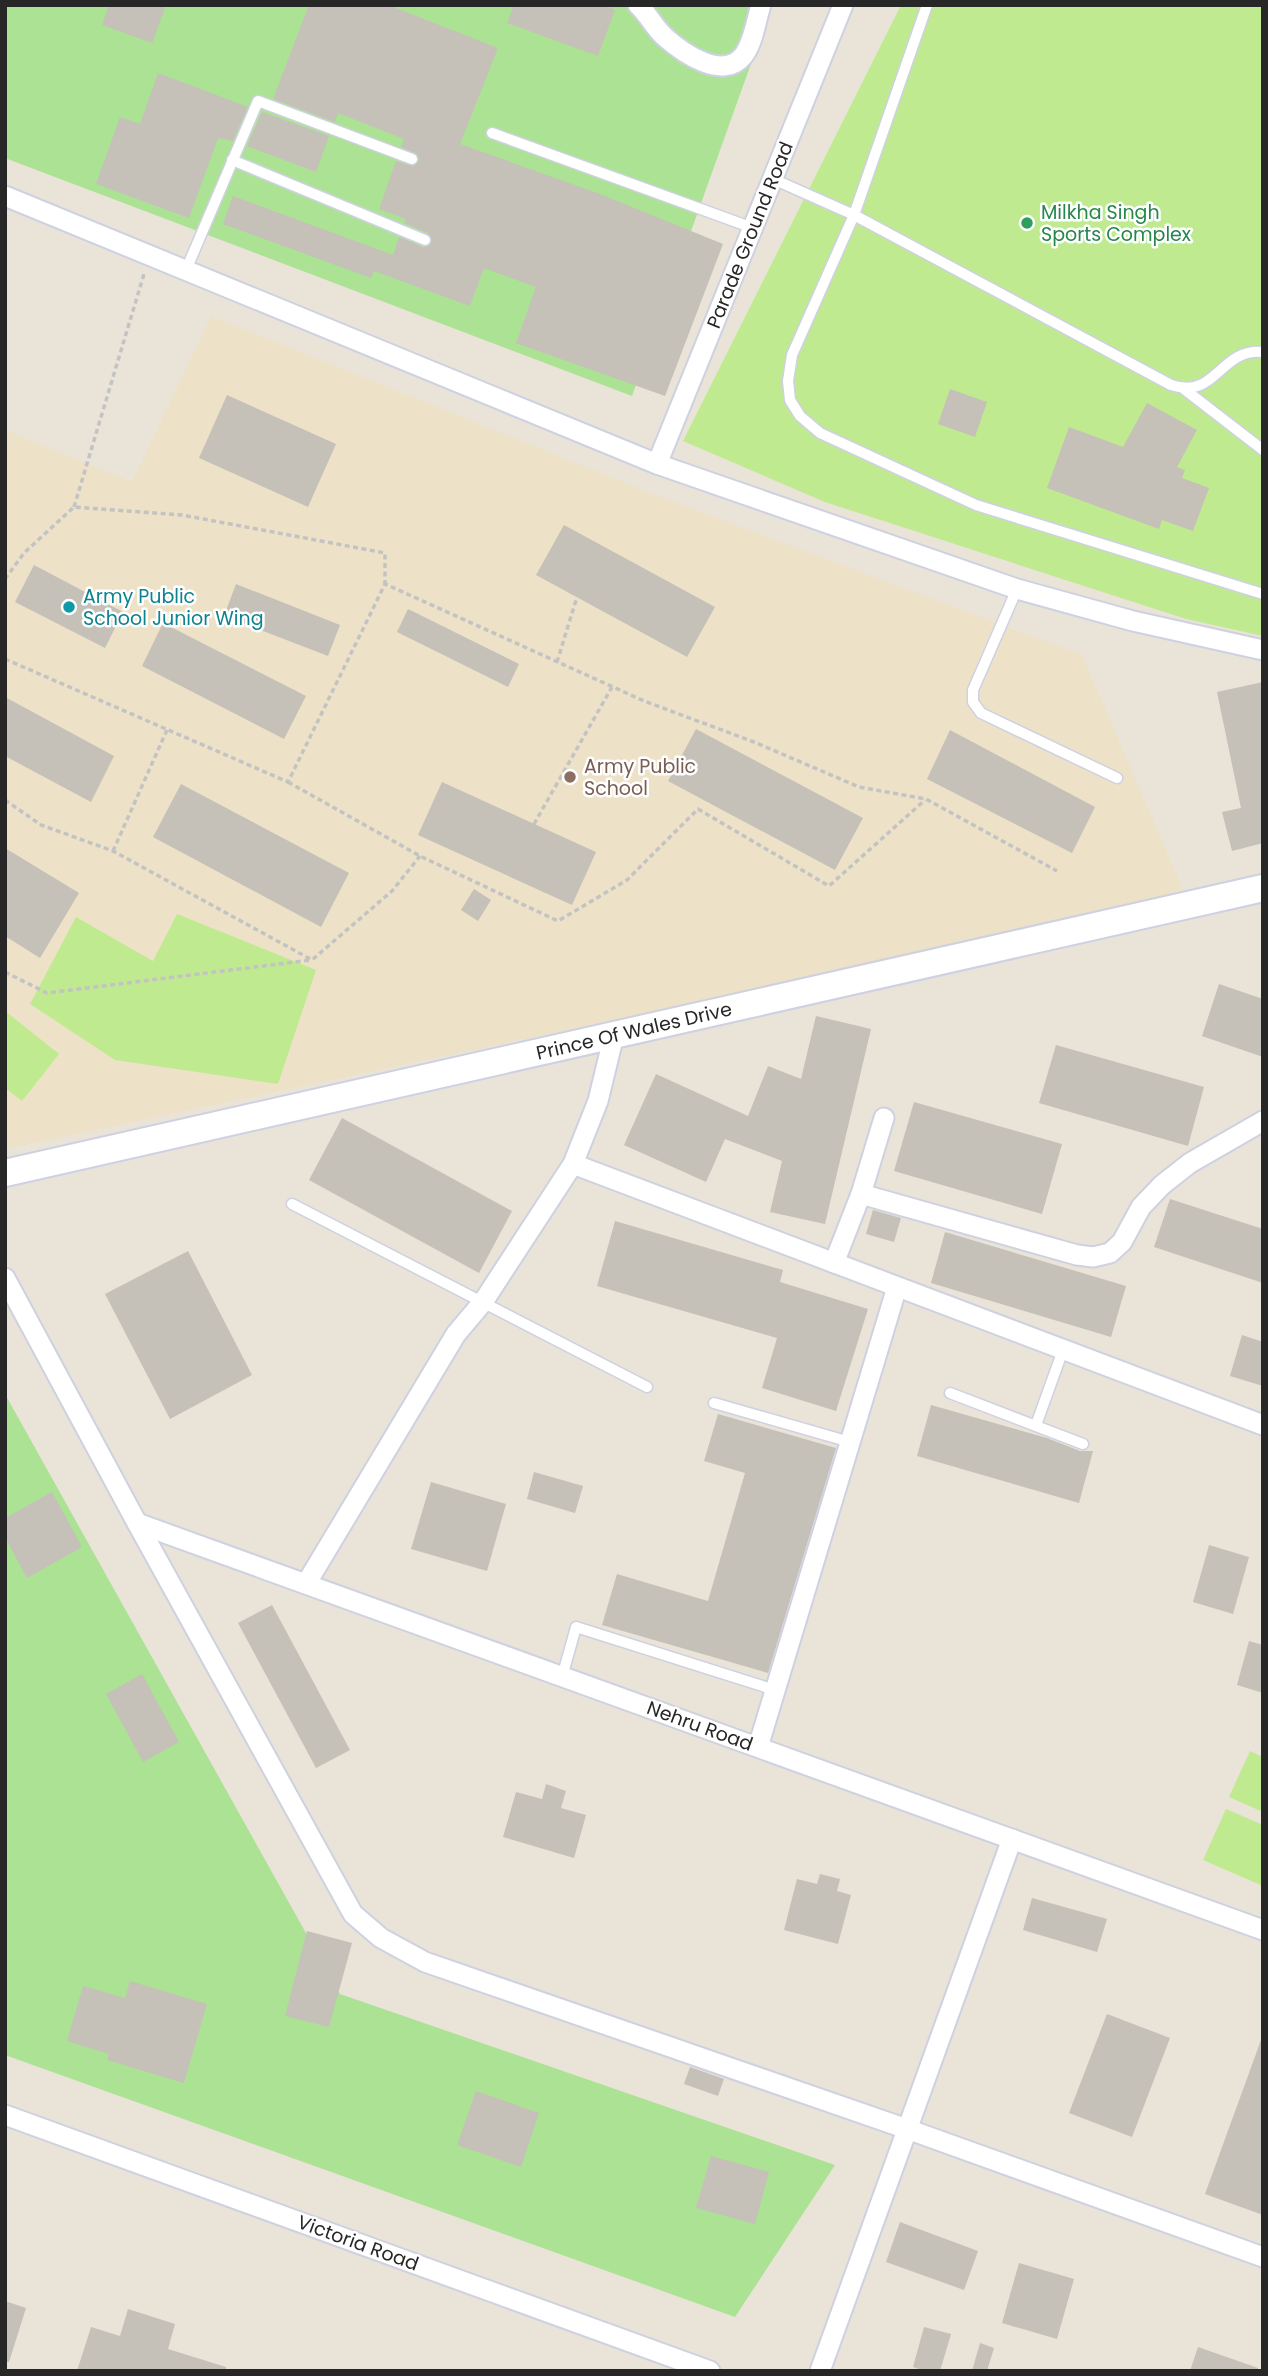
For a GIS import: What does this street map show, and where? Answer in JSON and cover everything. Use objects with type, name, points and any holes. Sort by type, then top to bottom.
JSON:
[{"type":"main road","name":"Prince Of Wales Drive","points":[[5,1173],[1263,888]]},
{"type":"street","points":[[638,5],[663,36],[688,55],[714,66],[738,61],[745,54],[761,5]]},
{"type":"street","name":"Parade Ground Road","points":[[657,464],[843,5]]},
{"type":"street","points":[[5,196],[657,464],[1017,589],[1133,621],[1263,650]]},
{"type":"street","points":[[306,1584],[456,1334],[483,1301],[573,1164],[598,1101],[614,1035]]},
{"type":"street","points":[[834,1263],[884,1118]]},
{"type":"street","points":[[860,1194],[1077,1255],[1093,1257],[1110,1252],[1122,1242],[1142,1207],[1162,1185],[1190,1163],[1263,1121]]},
{"type":"street","points":[[573,1164],[1263,1425]]},
{"type":"street","points":[[5,1278],[353,1914],[380,1938],[425,1962],[907,2129],[1263,2257]]},
{"type":"street","points":[[758,1747],[897,1287]]},
{"type":"street","name":"Nehru Road","points":[[137,1523],[1263,1930]]},
{"type":"street","points":[[820,2371],[1013,1839]]},
{"type":"street","name":"Victoria Road","points":[[5,2115],[710,2371]]},
{"type":"lane","points":[[927,5],[853,215],[792,355],[788,381],[790,400],[800,416],[820,433],[976,505],[1263,594]]},
{"type":"lane","points":[[186,270],[258,101],[412,159]]},
{"type":"lane","points":[[492,133],[753,228]]},
{"type":"lane","points":[[232,160],[425,240]]},
{"type":"lane","points":[[773,179],[853,215],[1184,389],[1263,450]]},
{"type":"lane","points":[[1184,389],[1205,384],[1231,359],[1249,351],[1263,352]]},
{"type":"lane","points":[[1017,589],[973,690],[973,702],[981,713],[1117,778]]},
{"type":"lane","points":[[292,1205],[647,1387]]},
{"type":"lane","points":[[1036,1425],[1063,1350]]},
{"type":"lane","points":[[950,1393],[1083,1444]]},
{"type":"lane","points":[[714,1402],[850,1442]]},
{"type":"lane","points":[[562,1677],[576,1627],[775,1690]]},
{"type":"path","points":[[5,579],[24,553],[74,507],[150,255]]},
{"type":"path","points":[[74,507],[183,515],[385,553],[385,584],[288,782]]},
{"type":"path","points":[[385,584],[643,701],[754,741],[859,787],[926,799],[1057,872]]},
{"type":"path","points":[[557,662],[577,597]]},
{"type":"path","points":[[5,659],[288,782],[419,856],[558,920],[627,880],[698,809],[830,886],[926,799]]},
{"type":"path","points":[[534,824],[612,687]]},
{"type":"path","points":[[113,851],[167,730]]},
{"type":"path","points":[[5,800],[41,825],[113,851],[312,960]]},
{"type":"path","points":[[5,972],[47,993],[312,960],[392,891],[419,856]]},
{"type":"shaded area","name":"Army Public School","points":[[211,316],[648,492],[1082,655],[1187,899],[5,1149],[5,430],[132,482]]},
{"type":"green space","points":[[5,5],[772,5],[632,396],[5,158]]},
{"type":"green space","name":"Milkha Singh Sports Complex","points":[[901,5],[1263,5],[1263,636],[1186,619],[825,502],[683,441]]},
{"type":"green space","points":[[177,914],[316,970],[278,1084],[115,1060],[30,1004],[76,917],[153,961]]},
{"type":"green space","points":[[5,1011],[59,1054],[22,1101],[5,1088]]},
{"type":"green space","points":[[5,1394],[340,1994],[835,2165],[735,2317],[5,2055]]},
{"type":"green space","points":[[1250,1751],[1263,1757],[1263,1812],[1229,1797]]},
{"type":"green space","points":[[1226,1809],[1263,1825],[1263,1886],[1203,1860]]},
{"type":"building","points":[[109,5],[166,5],[152,43],[102,25]]},
{"type":"building","points":[[309,5],[388,5],[498,48],[460,144],[600,194],[723,244],[665,396],[516,343],[536,287],[484,268],[470,306],[374,271],[371,278],[223,224],[233,196],[393,255],[399,237],[423,247],[432,242],[428,233],[404,223],[406,219],[379,209],[396,161],[413,166],[419,161],[417,154],[401,147],[404,139],[338,113],[335,122],[273,99]]},
{"type":"building","points":[[514,5],[603,5],[615,10],[598,56],[507,23]]},
{"type":"building","points":[[158,73],[248,107],[233,141],[218,138],[189,218],[96,184],[120,117],[140,124]]},
{"type":"building","points":[[262,112],[329,136],[316,172],[247,146]]},
{"type":"building","points":[[950,389],[987,402],[975,437],[938,424]]},
{"type":"building","points":[[227,395],[336,444],[308,507],[199,458]]},
{"type":"building","points":[[1147,403],[1197,430],[1177,467],[1185,470],[1182,478],[1209,488],[1193,531],[1162,520],[1159,529],[1047,488],[1069,427],[1123,447]]},
{"type":"building","points":[[564,525],[715,607],[687,657],[536,575]]},
{"type":"building","name":"Army Public School Junior Wing","points":[[34,565],[123,612],[105,648],[15,602]]},
{"type":"building","points":[[236,584],[340,625],[328,656],[224,616]]},
{"type":"building","points":[[408,609],[519,664],[508,687],[397,632]]},
{"type":"building","points":[[163,623],[306,696],[284,739],[142,666]]},
{"type":"building","points":[[1263,682],[1263,843],[1232,851],[1222,812],[1241,808],[1217,692]]},
{"type":"building","points":[[5,697],[114,756],[91,802],[5,756]]},
{"type":"building","points":[[696,729],[863,818],[835,870],[668,781]]},
{"type":"building","points":[[950,730],[1095,807],[1072,853],[927,779]]},
{"type":"building","points":[[442,782],[596,852],[572,905],[418,835]]},
{"type":"building","points":[[181,784],[349,873],[321,927],[153,837]]},
{"type":"building","points":[[5,848],[79,893],[40,958],[5,936]]},
{"type":"building","points":[[474,889],[491,900],[478,921],[461,910]]},
{"type":"building","points":[[1219,984],[1263,999],[1263,1057],[1202,1036]]},
{"type":"building","points":[[816,1016],[871,1029],[825,1224],[770,1212],[782,1161],[725,1139],[706,1182],[624,1145],[656,1074],[748,1116],[768,1066],[801,1079]]},
{"type":"building","points":[[1056,1045],[1204,1087],[1188,1146],[1039,1103]]},
{"type":"building","points":[[914,1102],[1062,1144],[1042,1214],[894,1171]]},
{"type":"building","points":[[342,1118],[512,1211],[479,1273],[309,1180]]},
{"type":"building","points":[[1170,1199],[1263,1229],[1263,1283],[1154,1247]]},
{"type":"building","points":[[873,1210],[901,1218],[894,1242],[866,1234]]},
{"type":"building","points":[[615,1221],[783,1270],[780,1282],[868,1309],[836,1411],[762,1388],[777,1338],[597,1286]]},
{"type":"building","points":[[945,1232],[1126,1286],[1111,1337],[931,1283]]},
{"type":"building","points":[[188,1251],[252,1375],[170,1419],[105,1294]]},
{"type":"building","points":[[1242,1335],[1263,1342],[1263,1386],[1230,1376]]},
{"type":"building","points":[[931,1405],[1047,1438],[1080,1451],[1093,1451],[1079,1503],[917,1456]]},
{"type":"building","points":[[718,1414],[836,1448],[768,1673],[602,1625],[617,1574],[708,1601],[745,1473],[704,1461]]},
{"type":"building","points":[[534,1472],[583,1486],[575,1513],[527,1499]]},
{"type":"building","points":[[431,1482],[506,1504],[487,1571],[411,1549]]},
{"type":"building","points":[[52,1492],[82,1547],[27,1578],[5,1537],[5,1518]]},
{"type":"building","points":[[1209,1545],[1249,1557],[1233,1614],[1193,1602]]},
{"type":"building","points":[[272,1605],[350,1750],[316,1768],[238,1623]]},
{"type":"building","points":[[1249,1641],[1263,1645],[1263,1693],[1237,1685]]},
{"type":"building","points":[[142,1674],[179,1742],[143,1762],[106,1694]]},
{"type":"building","points":[[546,1784],[566,1791],[561,1808],[586,1815],[574,1858],[503,1837],[516,1792],[542,1799]]},
{"type":"building","points":[[820,1874],[840,1879],[837,1891],[851,1895],[838,1944],[784,1930],[797,1879],[817,1884]]},
{"type":"building","points":[[1032,1898],[1107,1919],[1097,1952],[1023,1930]]},
{"type":"building","points":[[307,1931],[352,1943],[329,2027],[285,2016]]},
{"type":"building","points":[[130,1981],[207,2004],[184,2083],[107,2060],[109,2054],[67,2041],[83,1986],[125,1998]]},
{"type":"building","points":[[1107,2014],[1170,2038],[1132,2137],[1069,2113]]},
{"type":"building","points":[[1263,2040],[1263,2215],[1205,2194]]},
{"type":"building","points":[[690,2067],[724,2079],[718,2096],[684,2084]]},
{"type":"building","points":[[476,2091],[539,2113],[521,2167],[457,2145]]},
{"type":"building","points":[[711,2156],[769,2172],[755,2224],[696,2208]]},
{"type":"building","points":[[900,2222],[978,2251],[964,2290],[886,2262]]},
{"type":"building","points":[[1019,2263],[1074,2279],[1057,2339],[1002,2323]]},
{"type":"building","points":[[5,2301],[26,2308],[9,2362],[5,2362]]},
{"type":"building","points":[[128,2309],[175,2324],[168,2349],[226,2367],[226,2371],[77,2371],[91,2327],[120,2336]]},
{"type":"building","points":[[924,2327],[951,2334],[940,2371],[925,2371],[913,2367]]},
{"type":"building","points":[[980,2343],[994,2348],[987,2371],[972,2371]]},
{"type":"building","points":[[1198,2347],[1258,2368],[1257,2371],[1190,2371]]},
{"type":"place","name":"Milkha Singh Sports Complex","points":[[1027,223]]},
{"type":"place","name":"Army Public School Junior Wing","points":[[69,607]]},
{"type":"place","name":"Army Public School","points":[[570,777]]}]
